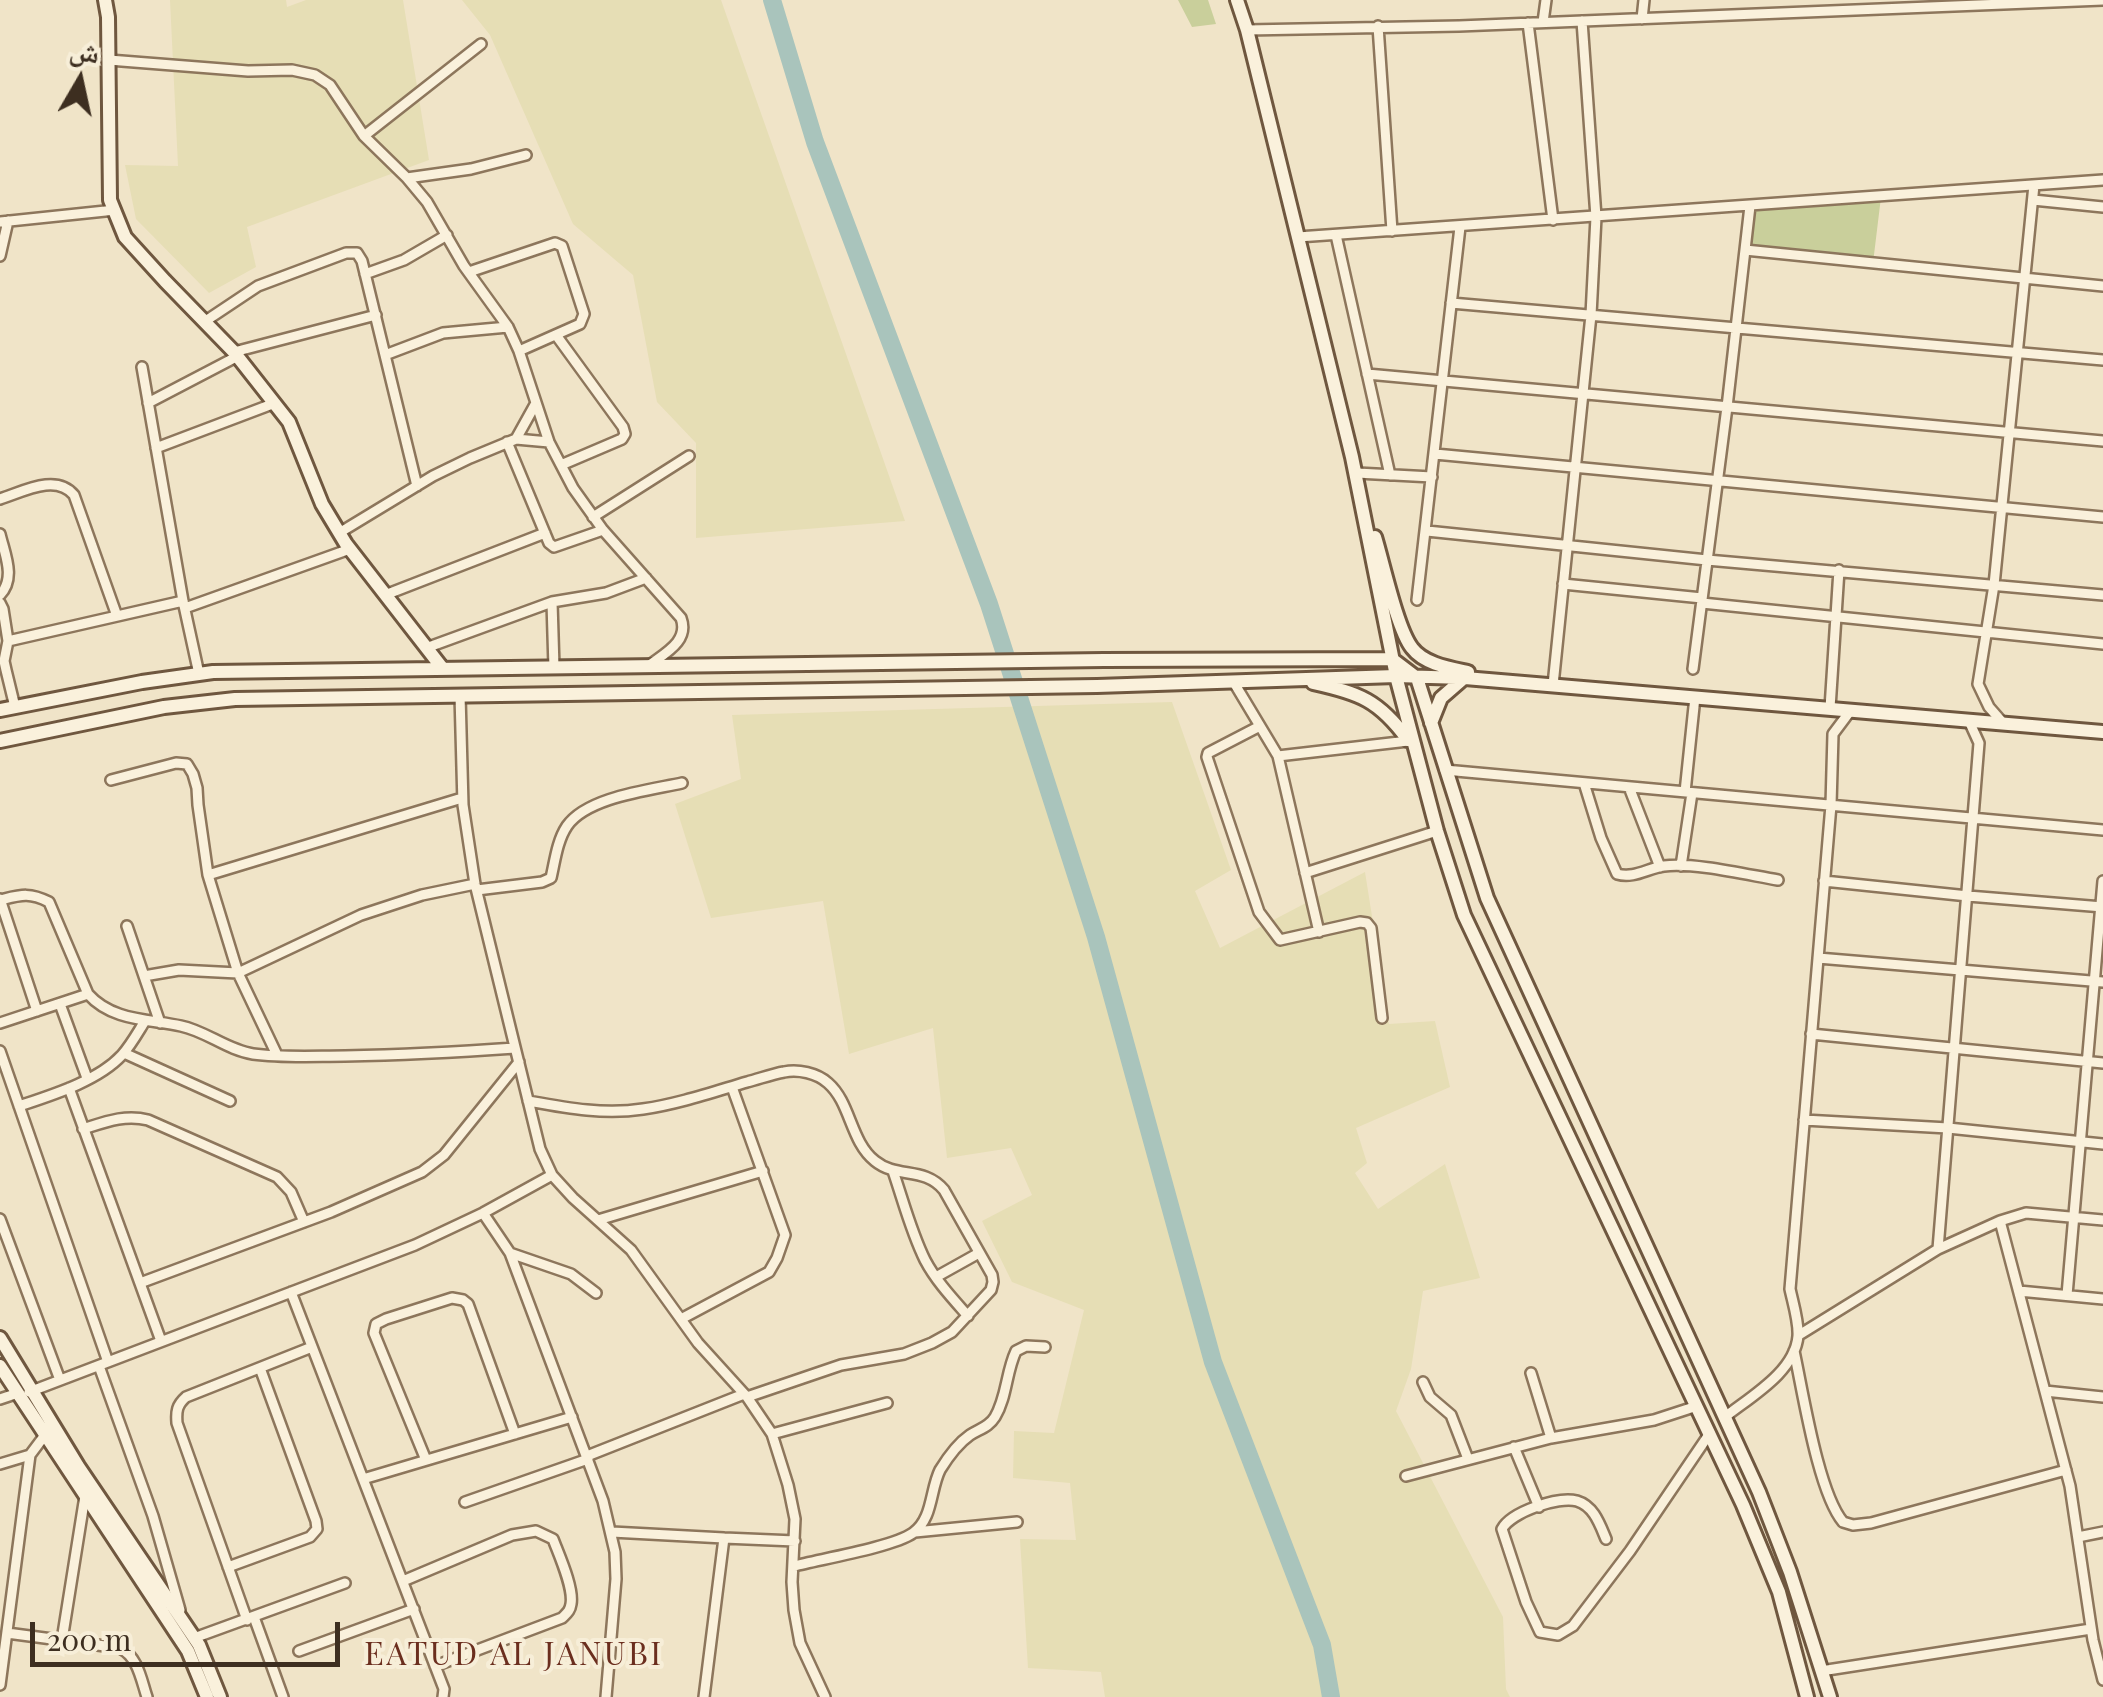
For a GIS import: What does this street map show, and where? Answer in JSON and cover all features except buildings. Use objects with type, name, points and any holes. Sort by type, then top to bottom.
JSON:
[{"type":"street","points":[[106,0],[110,200],[126,236],[236,354],[290,422],[322,504],[339,532],[442,669]]},
{"type":"street","points":[[1237,0],[1248,30],[1352,458],[1404,632],[1412,649],[1436,664],[1525,683]]},
{"type":"street","points":[[1543,22],[1546,0]]},
{"type":"street","points":[[1642,18],[1644,0]]},
{"type":"street","points":[[1754,0],[1754,14]]},
{"type":"street","points":[[1248,30],[1754,14],[1849,5],[2103,0]]},
{"type":"street","points":[[1553,686],[1592,315],[1596,217],[1582,21]]},
{"type":"street","points":[[1528,23],[1553,220]]},
{"type":"street","points":[[1378,26],[1392,231]]},
{"type":"street","points":[[364,136],[482,44]]},
{"type":"street","points":[[108,60],[248,71],[292,70],[315,74],[330,85],[364,136],[426,202],[508,327],[550,442],[594,517],[680,618],[684,628],[682,639],[646,667]]},
{"type":"street","points":[[407,178],[471,169],[526,155]]},
{"type":"street","points":[[1298,237],[2103,180]]},
{"type":"street","points":[[2003,723],[1989,708],[1978,684],[1994,585],[2034,185]]},
{"type":"street","points":[[2033,200],[2103,207]]},
{"type":"street","points":[[1693,669],[1750,206]]},
{"type":"street","points":[[0,256],[4,222],[115,210]]},
{"type":"street","points":[[1417,600],[1460,226]]},
{"type":"street","points":[[1336,234],[1390,475]]},
{"type":"street","points":[[366,274],[404,260],[447,235]]},
{"type":"street","points":[[469,272],[558,243],[562,246],[584,314],[580,324],[519,351]]},
{"type":"street","points":[[1745,250],[2103,286]]},
{"type":"street","points":[[204,322],[258,286],[346,252],[356,253],[366,274],[417,486]]},
{"type":"street","points":[[1451,303],[2103,360]]},
{"type":"street","points":[[148,403],[236,354],[376,315]]},
{"type":"street","points":[[385,355],[443,333],[508,327]]},
{"type":"street","points":[[556,335],[625,434],[622,439],[561,466]]},
{"type":"street","points":[[142,368],[199,674]]},
{"type":"street","points":[[1367,374],[2103,441]]},
{"type":"street","points":[[156,448],[274,403]]},
{"type":"street","points":[[511,441],[536,404]]},
{"type":"street","points":[[339,532],[458,464],[511,441],[550,442]]},
{"type":"street","points":[[511,441],[545,533],[554,547],[603,530]]},
{"type":"street","points":[[1435,454],[2103,517]]},
{"type":"street","points":[[594,517],[689,456]]},
{"type":"street","points":[[1352,458],[1411,745],[1464,914],[1743,1505],[1779,1592],[1808,1697]]},
{"type":"street","points":[[1356,473],[1432,477]]},
{"type":"street","points":[[0,499],[46,485],[60,484],[69,489],[117,616]]},
{"type":"street","points":[[1427,531],[2103,595]]},
{"type":"street","points":[[386,595],[545,533]]},
{"type":"street","points":[[0,534],[10,578],[0,595]]},
{"type":"street","points":[[8,641],[184,604],[350,549]]},
{"type":"street","points":[[1830,708],[1838,570]]},
{"type":"street","points":[[426,648],[552,602],[606,593],[646,578]]},
{"type":"street","points":[[1563,584],[2103,644]]},
{"type":"street","points":[[0,602],[8,641],[4,660],[15,707]]},
{"type":"street","points":[[552,602],[554,668]]},
{"type":"street","points":[[0,710],[199,674],[1392,659],[1417,678],[1487,898],[1759,1492],[1790,1572],[1830,1697]]},
{"type":"street","points":[[0,741],[164,707],[235,699],[1096,686],[1396,676],[1465,678],[2103,732]]},
{"type":"street","points":[[1291,678],[1352,692],[1379,707],[1411,745]]},
{"type":"street","points":[[1431,723],[1441,698],[1465,678]]},
{"type":"street","points":[[1233,681],[1278,756],[1318,932]]},
{"type":"street","points":[[460,695],[462,798],[476,887],[540,1149],[552,1175],[631,1250],[698,1342],[746,1395],[772,1434],[795,1520],[792,1582],[800,1643],[825,1697]]},
{"type":"street","points":[[1681,866],[1695,697]]},
{"type":"street","points":[[1724,1417],[1774,1378],[1794,1351],[1798,1335],[1790,1289],[1831,805],[1833,734],[1851,710]]},
{"type":"street","points":[[1938,1249],[1979,743],[1968,719]]},
{"type":"street","points":[[1260,726],[1208,753],[1207,761],[1259,912],[1280,940],[1367,923],[1371,928],[1382,1018]]},
{"type":"street","points":[[1278,756],[1411,745]]},
{"type":"street","points":[[111,780],[176,763],[187,764],[194,774],[208,875],[238,973],[277,1055]]},
{"type":"street","points":[[1445,770],[2103,830]]},
{"type":"street","points":[[144,976],[178,970],[238,973],[361,915],[422,896],[542,882],[551,878],[560,840],[569,822],[614,798],[682,782]]},
{"type":"street","points":[[1584,783],[1617,874],[1626,877],[1660,867],[1681,866],[1778,880]]},
{"type":"street","points":[[1629,787],[1660,867]]},
{"type":"street","points":[[208,875],[462,798]]},
{"type":"street","points":[[1305,873],[1436,831]]},
{"type":"street","points":[[2066,1296],[2087,1062],[2099,982],[2103,880]]},
{"type":"street","points":[[1824,881],[2102,907]]},
{"type":"street","points":[[38,1011],[0,900],[22,894],[49,902],[88,994],[98,1005],[144,1020],[184,1026],[232,1048],[277,1055],[420,1054],[516,1048]]},
{"type":"street","points":[[126,926],[160,1023]]},
{"type":"street","points":[[1818,958],[2099,982]]},
{"type":"street","points":[[0,1023],[88,994]]},
{"type":"street","points":[[60,1004],[88,1078]]},
{"type":"street","points":[[19,1106],[68,1088],[113,1064],[144,1020]]},
{"type":"street","points":[[1811,1034],[2103,1063]]},
{"type":"street","points":[[0,1051],[183,1621]]},
{"type":"street","points":[[124,1053],[230,1101]]},
{"type":"street","points":[[140,1283],[304,1222],[422,1172],[444,1155],[519,1062]]},
{"type":"street","points":[[465,1502],[746,1395],[841,1366],[904,1354],[932,1343],[952,1332],[968,1316],[993,1282],[944,1190],[923,1175],[893,1170],[875,1162],[856,1138],[830,1084],[814,1074],[787,1071],[680,1102],[611,1112],[528,1101]]},
{"type":"street","points":[[682,1319],[769,1272],[786,1235],[732,1086]]},
{"type":"street","points":[[68,1088],[161,1341]]},
{"type":"street","points":[[84,1129],[118,1118],[135,1116],[148,1120],[278,1177],[292,1192],[304,1222]]},
{"type":"street","points":[[1804,1120],[1948,1128],[2103,1144]]},
{"type":"street","points":[[893,1170],[915,1238],[936,1277],[968,1316]]},
{"type":"street","points":[[598,1220],[762,1171]]},
{"type":"street","points":[[0,1399],[60,1380],[415,1245],[483,1214],[552,1175]]},
{"type":"street","points":[[1798,1335],[1938,1249],[2000,1221],[2026,1213],[2103,1220]]},
{"type":"street","points":[[483,1214],[510,1253],[612,1532],[616,1579],[606,1697]]},
{"type":"street","points":[[0,1219],[60,1380]]},
{"type":"street","points":[[2000,1221],[2066,1470],[2091,1630],[2103,1680]]},
{"type":"street","points":[[510,1253],[571,1274],[596,1293]]},
{"type":"street","points":[[936,1277],[980,1253]]},
{"type":"street","points":[[2019,1291],[2103,1298]]},
{"type":"street","points":[[291,1292],[436,1666],[444,1697]]},
{"type":"street","points":[[426,1460],[374,1333],[376,1324],[386,1318],[452,1298],[468,1304],[515,1434]]},
{"type":"street","points":[[0,1338],[45,1434],[188,1651],[207,1697]]},
{"type":"street","points":[[916,1532],[926,1517],[938,1474],[953,1450],[994,1418],[1016,1351],[1026,1346],[1045,1347]]},
{"type":"street","points":[[283,1697],[228,1567],[176,1423],[176,1413],[178,1403],[186,1397],[312,1347]]},
{"type":"street","points":[[1794,1351],[1830,1501],[1843,1522],[1871,1523],[2066,1470]]},
{"type":"street","points":[[0,1366],[78,1466],[183,1621],[220,1697]]},
{"type":"street","points":[[228,1567],[310,1538],[317,1529],[260,1368]]},
{"type":"street","points":[[1531,1373],[1551,1438]]},
{"type":"street","points":[[1424,1382],[1430,1398],[1450,1415],[1468,1459]]},
{"type":"street","points":[[2045,1392],[2103,1397]]},
{"type":"street","points":[[772,1434],[887,1404]]},
{"type":"street","points":[[1406,1476],[1551,1438],[1654,1420],[1697,1406]]},
{"type":"street","points":[[363,1479],[572,1417]]},
{"type":"street","points":[[1606,1539],[1594,1512],[1579,1501],[1552,1502],[1506,1522],[1502,1529],[1540,1632],[1558,1635],[1573,1626],[1630,1551],[1710,1433]]},
{"type":"street","points":[[0,1685],[30,1455],[45,1434]]},
{"type":"street","points":[[1514,1447],[1539,1507]]},
{"type":"street","points":[[0,1464],[30,1455]]},
{"type":"street","points":[[62,1640],[86,1496]]},
{"type":"street","points":[[794,1566],[898,1541],[916,1532],[1017,1522]]},
{"type":"street","points":[[403,1581],[512,1536],[536,1531],[553,1539],[570,1592],[572,1604],[568,1613],[436,1666]]},
{"type":"street","points":[[612,1532],[795,1541]]},
{"type":"street","points":[[2078,1537],[2103,1532]]},
{"type":"street","points":[[704,1697],[724,1538]]},
{"type":"street","points":[[0,1577],[14,1579]]},
{"type":"street","points":[[194,1638],[344,1583]]},
{"type":"street","points":[[299,1651],[414,1609]]},
{"type":"street","points":[[1821,1671],[2091,1630]]},
{"type":"street","points":[[7,1633],[129,1652],[138,1666],[147,1697]]},
{"type":"shaded area","points":[[170,0],[286,0],[287,7],[306,0],[403,0],[429,160],[247,227],[256,267],[209,293],[136,219],[125,165],[178,166]]},
{"type":"shaded area","points":[[462,0],[721,0],[905,521],[696,538],[696,443],[657,402],[633,275],[573,224],[490,35]]},
{"type":"shaded area","points":[[1172,702],[1231,870],[1195,891],[1220,948],[1365,872],[1389,1024],[1435,1021],[1450,1087],[1356,1128],[1367,1163],[1355,1173],[1378,1209],[1445,1164],[1480,1278],[1423,1291],[1411,1369],[1396,1411],[1503,1617],[1506,1689],[1510,1697],[1105,1697],[1101,1672],[1028,1668],[1020,1539],[1076,1540],[1070,1483],[1013,1478],[1014,1431],[1054,1433],[1084,1310],[1012,1282],[982,1221],[1032,1195],[1011,1148],[947,1158],[933,1028],[849,1054],[823,901],[711,918],[675,804],[741,779],[732,715]]},
{"type":"green space","points":[[1178,0],[1208,0],[1216,24],[1192,27]]},
{"type":"green space","points":[[1881,197],[1873,263],[1745,250],[1750,206]]},
{"type":"waterway","points":[[772,0],[815,142],[989,604],[1096,937],[1213,1362],[1322,1645],[1331,1697]]},
{"type":"district","name":"EATUD AL JANUBI","points":[[514,1655]]}]
